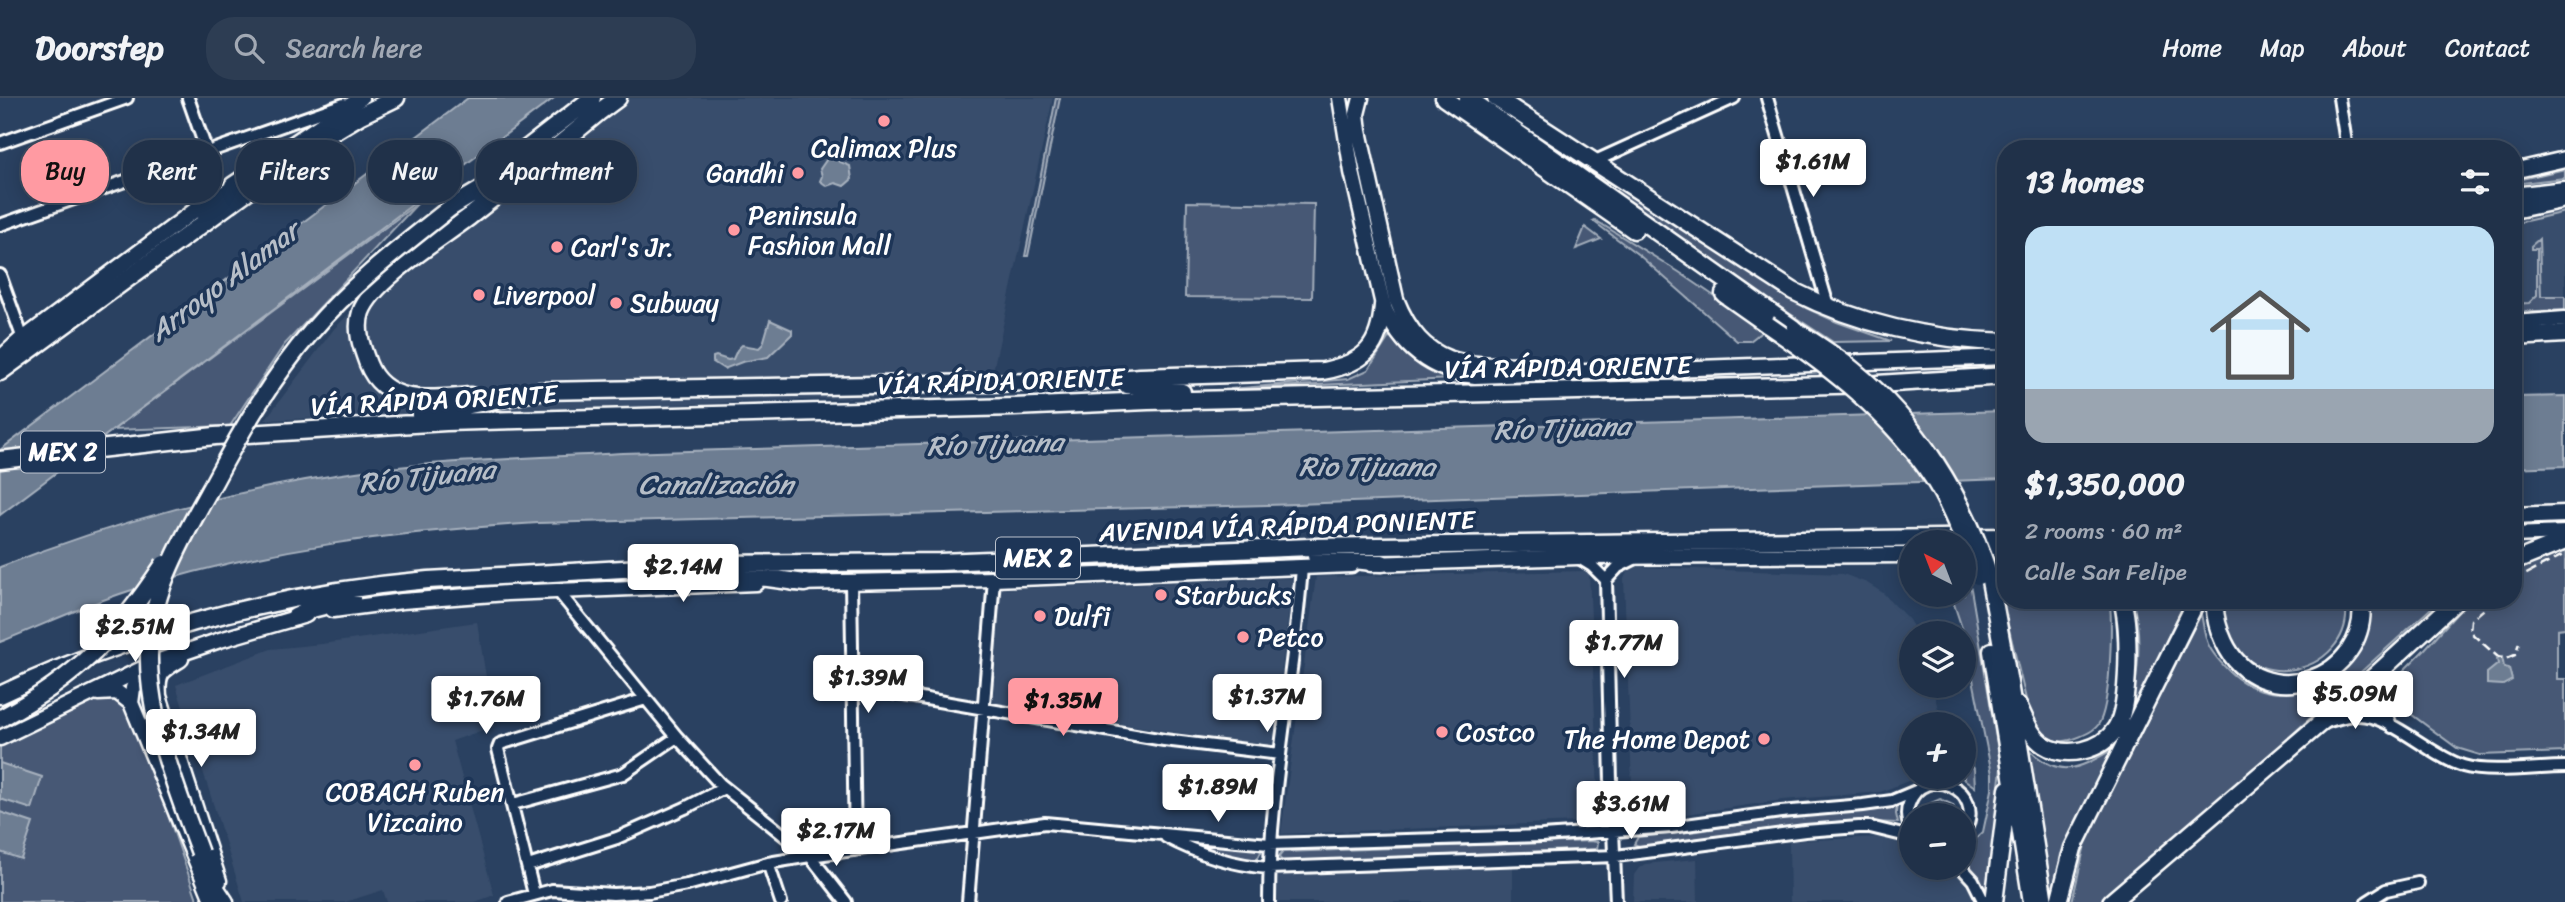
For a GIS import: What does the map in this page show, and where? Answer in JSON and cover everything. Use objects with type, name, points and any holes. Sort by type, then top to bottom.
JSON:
[{"type":"highway","points":[[319,140],[396,98]]},
{"type":"highway","points":[[2,717],[41,696],[63,680],[112,636],[139,601],[202,504],[264,395],[312,331],[352,289],[450,208],[595,106],[618,98]]},
{"type":"highway","points":[[1444,98],[1820,360],[1861,394],[1914,452],[1951,510],[1983,576],[2032,902]]},
{"type":"highway","points":[[1468,98],[1852,370],[1905,422],[1944,475],[1973,530],[2009,683],[2044,902]]},
{"type":"highway","points":[[1496,98],[1793,292],[1829,309],[1870,323],[1933,337],[1997,344]]},
{"type":"highway","points":[[595,106],[472,215],[391,276],[371,296],[361,313],[360,345],[370,371],[387,389],[402,397],[442,398],[540,391],[1095,381],[1323,371],[1344,367],[1366,353],[1374,343],[1381,324],[1383,305]]},
{"type":"highway","points":[[313,140],[342,109]]},
{"type":"highway","points":[[197,208],[236,186]]},
{"type":"highway","points":[[0,372],[236,199]]},
{"type":"highway","points":[[2522,208],[2565,199]]},
{"type":"highway","points":[[2522,336],[2565,334]]},
{"type":"highway","points":[[0,359],[23,339]]},
{"type":"highway","name":"VÍA RÁPIDA ORIENTE","points":[[0,460],[215,436],[372,426],[1236,399],[1877,384],[1997,377]]},
{"type":"highway","points":[[1095,381],[1236,399]]},
{"type":"highway","points":[[372,426],[540,391]]},
{"type":"highway","points":[[202,504],[161,589],[151,630],[150,690],[155,715],[200,853],[213,884],[225,902]]},
{"type":"highway","points":[[2522,515],[2565,513]]},
{"type":"highway","name":"AVENIDA VÍA RÁPIDA PONIENTE","points":[[0,695],[81,661],[191,623],[305,597],[428,580],[733,564],[940,562],[1310,547],[1997,537]]},
{"type":"highway","points":[[2522,558],[2565,541]]},
{"type":"highway","points":[[1226,551],[1322,556],[1382,563]]},
{"type":"highway","points":[[637,568],[805,583]]},
{"type":"highway","points":[[295,617],[312,609],[407,588],[428,580]]},
{"type":"highway","points":[[2009,683],[2032,733],[2043,745],[2056,751],[2068,752],[2095,747],[2107,739],[2117,727],[2122,705],[2128,646],[2125,609]]},
{"type":"highway","points":[[2059,902],[2073,848],[2192,609]]},
{"type":"highway","points":[[2216,609],[2221,635],[2236,662],[2267,681],[2290,683],[2318,677],[2346,656],[2356,640],[2361,624],[2361,609]]},
{"type":"highway","points":[[2111,902],[2390,663],[2447,609]]},
{"type":"highway","points":[[1994,902],[2011,766]]},
{"type":"main road","points":[[23,339],[197,208],[360,98]]},
{"type":"main road","points":[[1340,98],[1352,172],[1383,305],[1398,335],[1421,357],[1444,370],[1475,376],[1997,356]]},
{"type":"main road","points":[[1362,98],[1357,114],[1396,299],[1406,323],[1416,337],[1437,354],[1479,365],[1529,365],[1997,345]]},
{"type":"main road","points":[[2522,168],[2565,159]]},
{"type":"main road","points":[[1352,172],[1369,173]]},
{"type":"main road","points":[[2522,194],[2565,190]]},
{"type":"main road","points":[[2522,322],[2565,320]]},
{"type":"main road","points":[[2522,535],[2565,533]]},
{"type":"main road","points":[[1976,552],[1997,551]]},
{"type":"main road","name":"AVENIDA VÍA RÁPIDA PONIENTE","points":[[0,738],[156,662],[203,645],[295,617],[402,601],[556,590],[994,579],[1577,557],[1899,555]]},
{"type":"main road","points":[[203,645],[163,670],[158,682],[159,696],[225,902]]},
{"type":"main road","points":[[131,703],[133,688],[141,680],[152,685],[159,696]]},
{"type":"main road","points":[[90,694],[117,692],[131,703],[213,902]]},
{"type":"street","points":[[0,143],[127,98]]},
{"type":"street","points":[[188,98],[203,140]]},
{"type":"street","points":[[222,147],[360,98]]},
{"type":"street","points":[[1593,162],[1734,98]]},
{"type":"street","points":[[1767,98],[1829,309]]},
{"type":"street","points":[[2339,98],[2346,140]]},
{"type":"street","points":[[0,225],[123,182]]},
{"type":"street","points":[[0,275],[23,339]]},
{"type":"street","points":[[1577,557],[1588,563],[1606,580],[1616,902]]},
{"type":"street","points":[[1606,580],[1625,562],[1641,557]]},
{"type":"street","points":[[1269,902],[1269,844],[1295,647],[1302,567]]},
{"type":"street","points":[[968,902],[994,579]]},
{"type":"street","points":[[851,581],[855,850]]},
{"type":"street","points":[[556,590],[677,737],[724,788],[810,856],[846,902]]},
{"type":"street","points":[[2390,663],[2379,690],[2380,700],[2392,727]]},
{"type":"street","points":[[851,686],[1164,740],[1280,754]]},
{"type":"street","points":[[534,894],[498,749],[501,742],[646,699]]},
{"type":"street","points":[[2319,723],[2359,715],[2370,717],[2436,754],[2466,767],[2565,767]]},
{"type":"street","points":[[513,804],[623,774],[677,737]]},
{"type":"street","points":[[508,902],[534,894],[567,890],[613,894],[649,892],[687,885],[768,863],[1053,823],[1269,844],[1614,832],[1671,827],[1780,812],[1892,801],[1931,783],[1941,782],[1959,790],[1967,803]]},
{"type":"street","points":[[528,866],[617,838],[724,788]]},
{"type":"street","points":[[1909,803],[1916,791]]},
{"type":"street","points":[[1164,835],[1197,852],[1244,865],[1269,868],[1616,856],[1837,828],[1870,827],[1899,834]]},
{"type":"street","points":[[768,863],[781,902]]},
{"type":"street","points":[[1973,880],[1984,902]]},
{"type":"street","points":[[2367,902],[2386,890],[2418,883]]},
{"type":"street","points":[[639,902],[649,892]]},
{"type":"shaded area","name":"Peninsula Fashion Mall","points":[[617,98],[1053,98],[988,393],[265,420],[334,329],[380,283],[482,203],[637,203],[637,140],[563,140]]},
{"type":"shaded area","points":[[1056,98],[1060,98],[1028,256],[1025,256]]},
{"type":"shaded area","points":[[1573,164],[1619,188],[1806,308],[1891,341],[1833,342],[1625,206]]},
{"type":"shaded area","points":[[2565,169],[2565,178],[2522,183],[2522,179]]},
{"type":"shaded area","points":[[1187,202],[1314,204],[1312,298],[1185,297]]},
{"type":"shaded area","points":[[418,203],[284,345],[230,426],[113,430]]},
{"type":"shaded area","points":[[2565,205],[2565,310],[2522,312],[2522,218]]},
{"type":"shaded area","points":[[2565,205],[2565,212],[2522,222],[2522,215]]},
{"type":"shaded area","points":[[1593,221],[1679,272],[1764,330],[1750,341],[1737,341],[1640,256]]},
{"type":"shaded area","points":[[1585,227],[1601,239],[1576,249]]},
{"type":"shaded area","points":[[2539,239],[2541,296],[2565,296],[2565,310],[2522,312],[2522,303],[2529,303],[2537,295],[2537,249],[2531,249]]},
{"type":"shaded area","points":[[1391,334],[1402,351],[1417,364],[1454,379],[1230,389],[1348,379],[1368,370]]},
{"type":"shaded area","points":[[2565,551],[2565,628],[2557,629],[2557,679],[2565,679],[2565,752],[2480,755],[2457,748],[2392,700],[2388,690],[2390,684],[2461,609],[2522,609],[2522,567]]},
{"type":"shaded area","points":[[1637,567],[1843,574],[1867,583],[1883,593],[1910,621],[1899,621],[1899,698],[1935,698],[1939,712],[1899,712],[1899,784],[1880,792],[1782,800],[1640,819],[1633,810],[1624,579],[1627,572]]},
{"type":"shaded area","points":[[1589,571],[1599,821],[1281,834],[1316,577]]},
{"type":"shaded area","points":[[1293,578],[1272,747],[993,704],[1000,589]]},
{"type":"shaded area","points":[[1955,607],[1974,607],[2001,768],[1987,892],[1976,874],[1976,839],[1983,832],[1992,790],[1992,774],[1976,694],[1976,621],[1960,621]]},
{"type":"shaded area","points":[[2004,609],[2110,609],[2108,684],[2098,725],[2082,736],[2058,741],[2043,733],[2031,720]]},
{"type":"shaded area","points":[[2135,609],[2182,609],[2130,716],[2137,672]]},
{"type":"shaded area","points":[[2224,609],[2345,609],[2344,627],[2332,648],[2313,663],[2290,670],[2265,668],[2244,656],[2228,634]]},
{"type":"shaded area","points":[[2369,609],[2430,609],[2108,902],[2072,902],[2086,840],[2201,614],[2208,645],[2229,671],[2251,686],[2275,693],[2300,691],[2324,683],[2345,669],[2360,650],[2369,626]]},
{"type":"shaded area","points":[[477,622],[494,726],[452,741],[494,895],[475,902],[387,902],[383,890],[345,902],[244,902],[176,685],[271,649]]},
{"type":"shaded area","points":[[102,693],[129,702],[198,902],[0,902],[0,741]]},
{"type":"shaded area","points":[[2026,747],[2038,758],[2060,768],[2080,766],[2115,748],[2061,854],[2052,899]]},
{"type":"shaded area","points":[[1940,799],[1949,803],[1931,803]]},
{"type":"shaded area","points":[[1897,805],[1898,823],[1843,821],[1641,847],[1634,844],[1638,837]]},
{"type":"shaded area","points":[[1899,838],[1899,880],[1964,880],[1976,902],[1790,902],[1789,841]]},
{"type":"shaded area","points":[[1190,840],[1258,846],[1261,852],[1257,860],[1252,862],[1190,845]]},
{"type":"shaded area","points":[[1598,842],[1597,849],[1283,862],[1279,857],[1283,852]]},
{"type":"shaded area","points":[[1697,859],[1698,902],[1633,902],[1634,875],[1639,868],[1645,864]]},
{"type":"shaded area","points":[[1513,867],[1513,902],[1278,902],[1278,875]]},
{"type":"water","points":[[468,98],[554,98],[498,140],[476,140],[476,157],[462,167],[462,140],[412,140]]},
{"type":"water","points":[[833,155],[850,166],[852,179],[844,186],[835,183],[827,186],[820,181],[820,169],[829,156]]},
{"type":"water","points":[[368,173],[368,203],[415,203],[0,515],[0,450],[328,203],[354,203],[354,184]]},
{"type":"water","points":[[770,320],[792,330],[792,334],[768,357],[724,369],[713,362],[713,357],[716,356],[733,359],[742,345],[759,348],[763,344]]},
{"type":"water","points":[[2565,396],[2565,466],[2522,468],[2522,397]]},
{"type":"water","name":"Rio Tijuana","points":[[1997,411],[1997,479],[1268,505],[538,523],[433,531],[331,544],[230,563],[113,597],[0,642],[0,567],[133,521],[272,486],[363,471],[623,453]]},
{"type":"water","points":[[2502,657],[2504,667],[2509,668],[2512,680],[2503,685],[2487,684],[2487,673],[2498,664],[2497,659]]},
{"type":"water","points":[[0,763],[42,777],[32,809],[0,799]]},
{"type":"water","points":[[0,812],[33,823],[21,859],[0,852]]},
{"type":"railway","points":[[2522,576],[2565,554]]},
{"type":"railway","points":[[2484,609],[2471,620],[2470,632],[2498,657],[2505,659],[2515,655],[2519,643]]},
{"type":"place","name":"Calimax Plus","points":[[884,121]]},
{"type":"place","name":"Gandhi","points":[[798,173]]},
{"type":"place","name":"Peninsula Fashion Mall","points":[[734,230]]},
{"type":"place","name":"Carl's Jr.","points":[[557,247]]},
{"type":"place","name":"Liverpool","points":[[479,295]]},
{"type":"place","name":"Subway","points":[[616,303]]},
{"type":"place","name":"Starbucks","points":[[1161,595]]},
{"type":"place","name":"Dulfi","points":[[1040,616]]},
{"type":"place","name":"Petco","points":[[1243,637]]},
{"type":"place","name":"Costco","points":[[1442,732]]},
{"type":"place","name":"The Home Depot","points":[[1764,739]]},
{"type":"place","name":"COBACH Ruben Vizcaino","points":[[415,765]]},
{"type":"water label","name":"Arroyo Alamar","points":[[224,281]]},
{"type":"water label","name":"Río Tijuana","points":[[1562,428]]},
{"type":"water label","name":"Río Tijuana","points":[[995,444]]},
{"type":"water label","name":"Río Tijuana","points":[[427,476]]},
{"type":"water label","name":"Canalización","points":[[716,484]]}]
